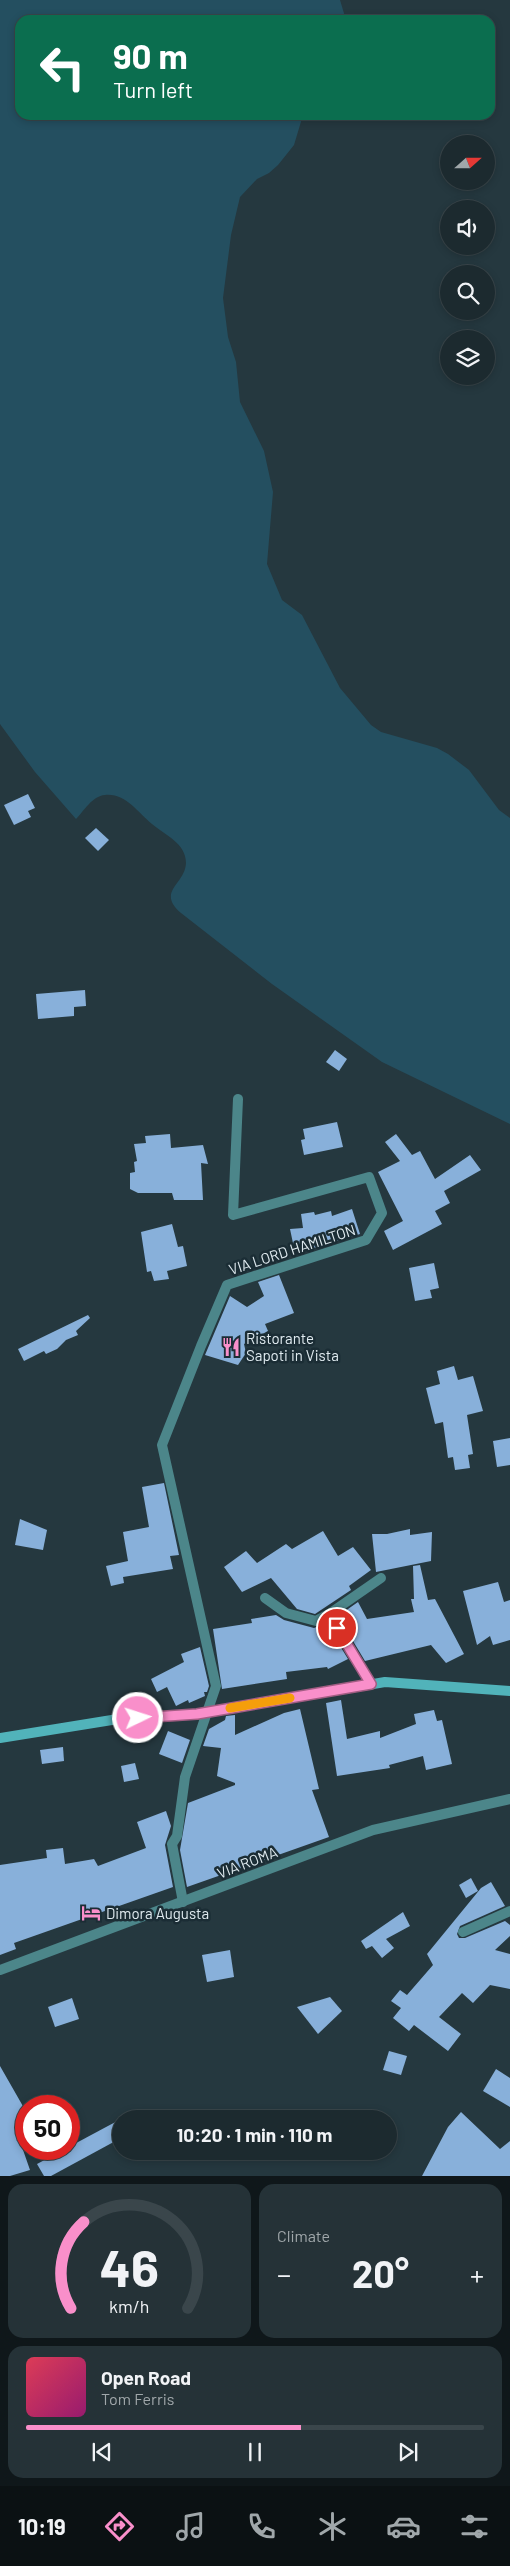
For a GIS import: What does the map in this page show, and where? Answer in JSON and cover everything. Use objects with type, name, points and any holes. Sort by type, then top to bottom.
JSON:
[{"type":"main road","points":[[0,1738],[118,1720],[206,1713],[385,1682],[510,1690]]},
{"type":"street","name":"VIA LORD HAMILTON","points":[[206,1713],[216,1686],[162,1445],[227,1286],[366,1240],[382,1213],[369,1177],[233,1215],[238,1100]]},
{"type":"street","points":[[265,1598],[286,1613],[316,1621],[382,1578]]},
{"type":"street","points":[[329,1614],[371,1684]]},
{"type":"street","points":[[183,1902],[172,1844],[177,1836],[185,1777],[206,1713]]},
{"type":"street","name":"VIA ROMA","points":[[0,1970],[373,1830],[510,1799]]},
{"type":"street","points":[[463,1932],[510,1911]]},
{"type":"shaded area","points":[[0,0],[340,0],[344,15],[15,15],[15,120],[302,120],[294,145],[278,165],[269,173],[257,179],[240,197],[231,235],[223,298],[228,337],[236,362],[240,402],[264,451],[273,492],[267,564],[282,600],[302,615],[340,688],[371,725],[381,732],[437,748],[448,754],[469,770],[499,810],[510,818],[510,1124],[382,1062],[272,984],[181,913],[171,899],[171,893],[184,871],[186,863],[183,850],[179,845],[152,824],[131,804],[112,795],[96,798],[76,819],[35,772],[0,724]]},
{"type":"building","points":[[28,794],[35,808],[28,811],[31,817],[14,825],[4,805]]},
{"type":"building","points":[[96,828],[109,840],[98,851],[85,838]]},
{"type":"building","points":[[85,990],[86,1006],[74,1007],[74,1016],[38,1019],[36,994]]},
{"type":"building","points":[[335,1050],[347,1059],[339,1071],[326,1062]]},
{"type":"building","points":[[337,1122],[343,1147],[304,1155],[301,1140],[305,1139],[303,1129]]},
{"type":"building","points":[[170,1134],[171,1148],[203,1145],[208,1164],[201,1163],[203,1200],[174,1200],[172,1193],[138,1193],[130,1189],[130,1173],[135,1172],[134,1162],[137,1161],[134,1144],[146,1143],[145,1136]]},
{"type":"building","points":[[396,1134],[412,1155],[420,1151],[435,1179],[470,1155],[481,1170],[444,1191],[450,1203],[435,1211],[442,1224],[393,1250],[384,1231],[403,1221],[378,1172],[400,1161],[385,1142]]},
{"type":"building","points":[[352,1209],[360,1234],[311,1249],[309,1243],[294,1248],[290,1229],[303,1228],[301,1214],[314,1212],[315,1215],[331,1211],[332,1216]]},
{"type":"building","points":[[172,1224],[178,1247],[183,1246],[187,1266],[167,1271],[169,1279],[154,1281],[151,1271],[147,1272],[141,1232]]},
{"type":"building","points":[[434,1263],[439,1288],[430,1290],[432,1298],[415,1301],[409,1268]]},
{"type":"building","points":[[279,1275],[294,1313],[265,1324],[268,1331],[244,1344],[246,1353],[238,1365],[205,1355],[230,1296],[247,1307],[264,1296],[258,1282]]},
{"type":"building","points":[[88,1315],[90,1318],[76,1331],[78,1335],[66,1340],[57,1349],[46,1354],[44,1351],[24,1361],[18,1349]]},
{"type":"building","points":[[454,1366],[458,1380],[473,1376],[483,1411],[467,1415],[473,1454],[468,1455],[470,1468],[455,1470],[453,1457],[448,1458],[443,1422],[435,1424],[426,1388],[440,1384],[437,1371]]},
{"type":"building","points":[[510,1438],[510,1465],[497,1467],[493,1441]]},
{"type":"building","points":[[164,1483],[179,1555],[170,1556],[173,1569],[123,1577],[124,1583],[111,1586],[106,1566],[128,1561],[123,1532],[149,1527],[142,1487]]},
{"type":"building","points":[[20,1519],[47,1530],[43,1550],[15,1545]]},
{"type":"building","points":[[410,1529],[410,1535],[432,1532],[431,1561],[376,1572],[372,1534],[387,1534]]},
{"type":"building","points":[[323,1531],[338,1556],[353,1547],[371,1570],[349,1586],[351,1590],[315,1614],[297,1609],[271,1578],[242,1592],[224,1567],[246,1551],[257,1563],[286,1544],[292,1549]]},
{"type":"building","points":[[420,1565],[428,1600],[435,1599],[464,1654],[446,1663],[431,1645],[365,1661],[338,1616],[358,1602],[367,1619],[414,1612],[411,1599],[414,1599],[413,1566]]},
{"type":"building","points":[[498,1582],[504,1602],[510,1600],[510,1640],[493,1645],[490,1636],[477,1645],[463,1591]]},
{"type":"building","points":[[276,1615],[284,1620],[314,1628],[326,1623],[348,1659],[328,1669],[327,1667],[286,1672],[287,1679],[222,1689],[213,1629],[252,1623],[251,1619]]},
{"type":"building","points":[[200,1647],[209,1686],[207,1692],[204,1692],[205,1696],[189,1703],[188,1700],[176,1706],[167,1687],[157,1692],[151,1679],[184,1662],[181,1654]]},
{"type":"building","points":[[341,1700],[347,1739],[380,1731],[380,1738],[416,1724],[414,1714],[434,1710],[437,1721],[442,1720],[452,1764],[426,1770],[423,1756],[389,1765],[390,1768],[337,1776],[326,1703]]},
{"type":"building","points":[[300,1709],[319,1789],[312,1790],[329,1837],[187,1887],[180,1850],[188,1803],[235,1785],[235,1783],[217,1776],[221,1748],[203,1746],[209,1729],[225,1720],[226,1716],[235,1715],[235,1735],[284,1713]]},
{"type":"building","points":[[168,1731],[190,1740],[182,1763],[159,1754]]},
{"type":"building","points":[[63,1747],[64,1761],[42,1764],[40,1750]]},
{"type":"building","points":[[135,1763],[139,1779],[124,1782],[121,1766]]},
{"type":"building","points":[[166,1811],[171,1826],[165,1845],[173,1887],[14,1943],[16,1949],[0,1955],[0,1865],[47,1858],[46,1850],[63,1848],[65,1864],[94,1859],[98,1866],[146,1848],[137,1822]]},
{"type":"building","points":[[471,1878],[478,1891],[466,1898],[459,1885]]},
{"type":"building","points":[[491,1882],[505,1906],[460,1926],[457,1934],[459,1938],[465,1938],[505,1921],[510,1925],[510,1936],[495,1950],[510,1954],[510,1989],[490,1985],[473,2003],[462,1993],[439,2017],[461,2034],[448,2051],[414,2025],[409,2031],[393,2018],[401,2008],[391,2001],[400,1990],[407,1995],[433,1965],[427,1954],[481,1888]]},
{"type":"building","points":[[403,1912],[410,1926],[386,1939],[394,1948],[382,1958],[372,1946],[366,1949],[361,1941]]},
{"type":"building","points":[[230,1950],[234,1977],[207,1982],[202,1955]]},
{"type":"building","points":[[330,1997],[342,2011],[318,2034],[297,2007]]},
{"type":"building","points":[[72,1998],[79,2019],[55,2027],[48,2007]]},
{"type":"building","points":[[389,2051],[407,2056],[401,2075],[383,2070]]},
{"type":"building","points":[[0,2066],[17,2095],[15,2095],[15,2160],[27,2160],[30,2170],[10,2176],[0,2176]]},
{"type":"building","points":[[496,2069],[510,2078],[510,2107],[483,2091]]},
{"type":"building","points":[[461,2112],[500,2149],[510,2141],[510,2176],[422,2176],[448,2127]]},
{"type":"building","points":[[112,2124],[112,2143],[51,2176],[44,2176],[37,2164],[44,2160],[80,2160],[80,2141]]},
{"type":"slow traffic","points":[[230,1708],[290,1698]]},
{"type":"place","name":"Ristorante Sapoti in Vista","points":[[231,1347]]},
{"type":"place","name":"Dimora Augusta","points":[[91,1913]]},
{"type":"route","points":[[138,1718],[197,1714],[371,1684],[337,1628]]}]
